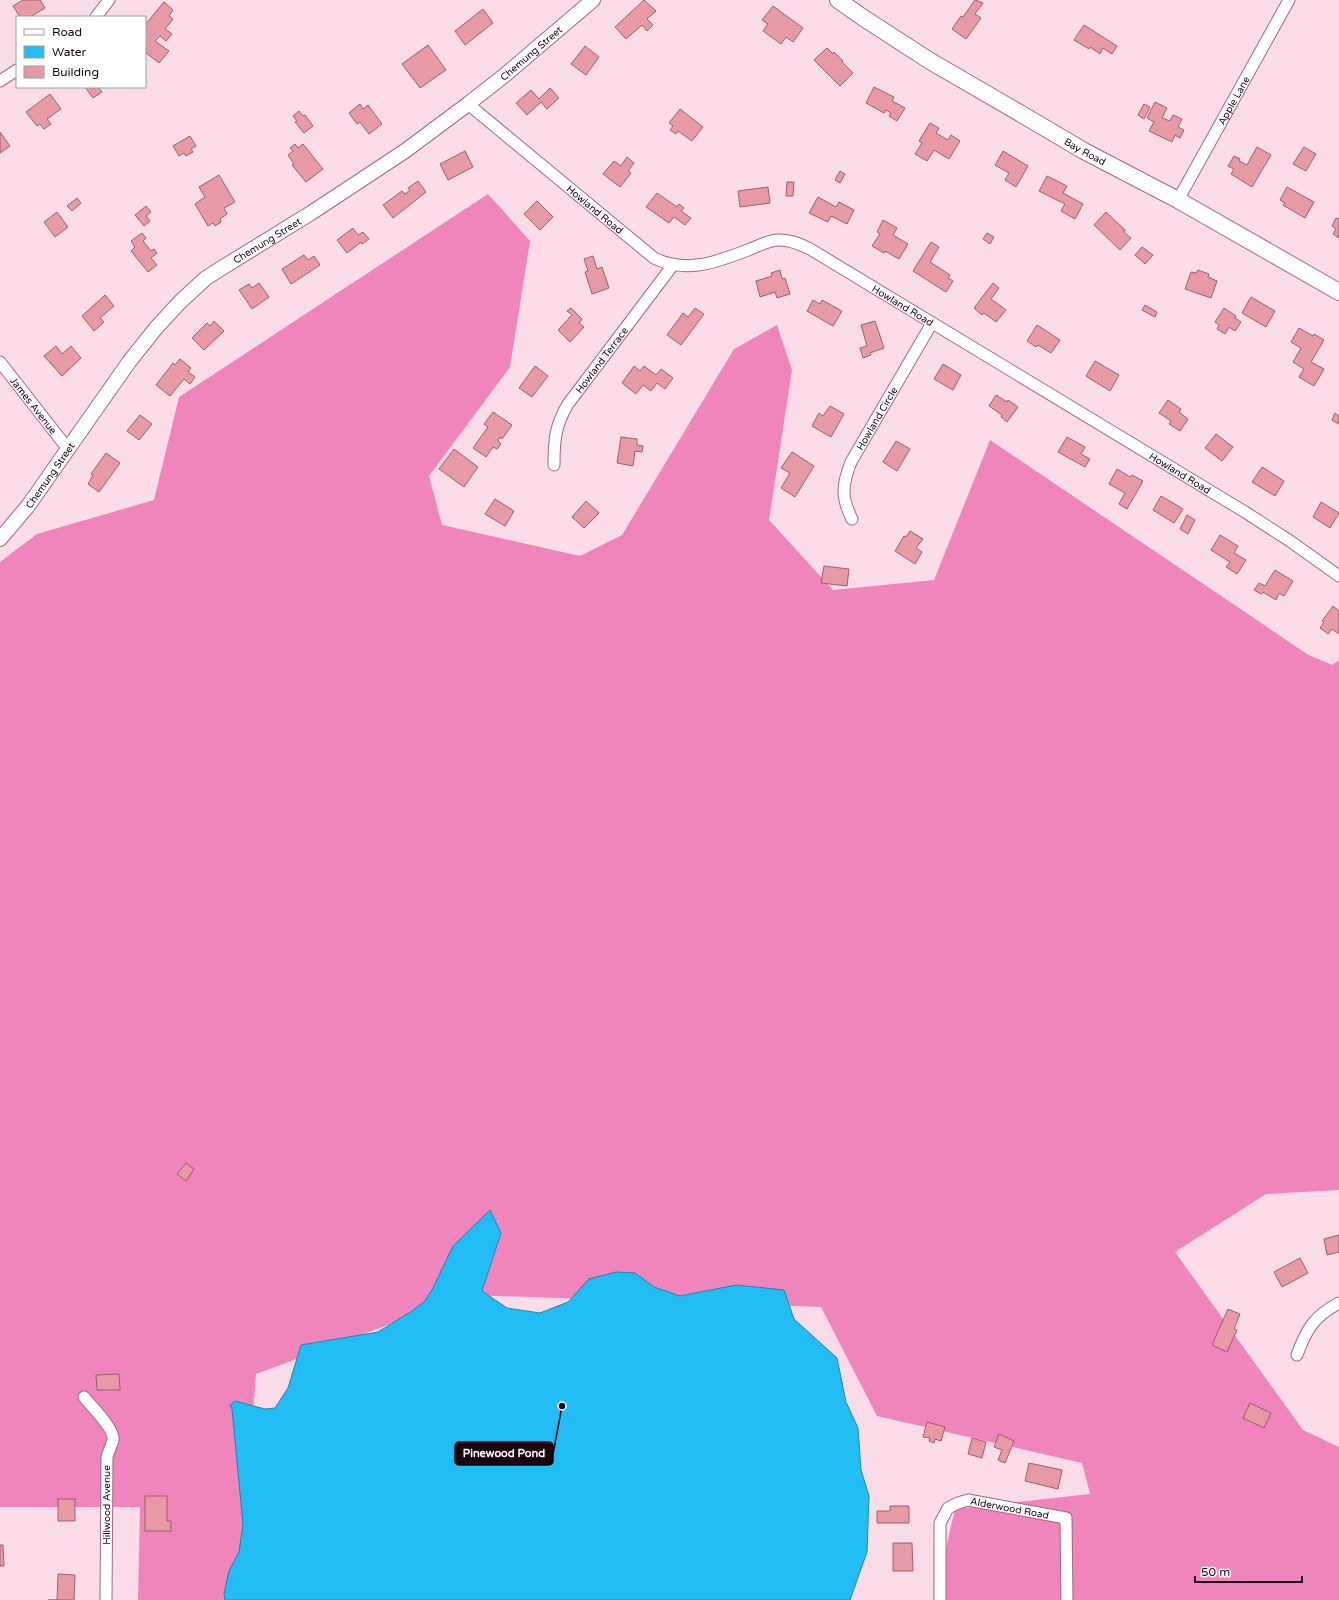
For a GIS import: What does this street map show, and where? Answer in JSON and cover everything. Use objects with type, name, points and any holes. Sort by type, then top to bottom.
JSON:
[{"type":"main road","name":"Bay Road","points":[[838,0],[868,21],[974,87],[1084,150],[1178,200],[1339,292]]},
{"type":"street","points":[[97,16],[109,0]]},
{"type":"street","name":"Chemung Street","points":[[0,539],[28,506],[129,362],[156,328],[180,302],[202,282],[243,254],[312,213],[405,151],[505,75],[593,0]]},
{"type":"street","name":"Apple Lane","points":[[1178,200],[1289,0]]},
{"type":"street","points":[[0,81],[16,71]]},
{"type":"street","name":"Howland Road","points":[[468,104],[643,250],[663,262],[687,266],[713,263],[766,242],[778,240],[788,241],[810,248],[1245,512],[1290,541],[1339,576]]},
{"type":"street","name":"Howland Terrace","points":[[554,465],[554,438],[557,426],[568,404],[674,265]]},
{"type":"street","name":"Howland Circle","points":[[852,519],[846,506],[843,491],[845,478],[851,462],[932,323]]},
{"type":"street","name":"James Avenue","points":[[0,362],[68,449]]},
{"type":"street","points":[[1297,1355],[1305,1333],[1312,1323],[1321,1314],[1339,1303]]},
{"type":"street","name":"Hillwood Avenue","points":[[84,1397],[108,1426],[112,1432],[113,1439],[107,1457],[106,1600]]},
{"type":"street","name":"Alderwood Road","points":[[940,1600],[940,1523],[948,1508],[968,1500],[1066,1518],[1067,1600]]},
{"type":"shaded area","points":[[488,194],[530,241],[510,367],[429,476],[442,525],[580,556],[622,535],[734,349],[777,325],[792,370],[769,520],[833,590],[934,580],[990,440],[1307,654],[1332,665],[1339,660],[1339,1190],[1266,1194],[1175,1252],[1303,1430],[1339,1447],[1339,1600],[934,1600],[955,1509],[1090,1494],[1082,1463],[877,1416],[821,1307],[468,1295],[256,1374],[237,1600],[138,1600],[140,1507],[0,1507],[0,562],[37,534],[154,500],[179,397]]},
{"type":"water","points":[[490,1210],[501,1233],[482,1291],[507,1308],[540,1313],[568,1302],[589,1279],[616,1272],[635,1273],[654,1287],[680,1296],[736,1285],[784,1290],[794,1319],[837,1358],[846,1402],[858,1428],[861,1470],[869,1496],[867,1552],[850,1600],[225,1600],[224,1594],[229,1571],[239,1552],[243,1524],[232,1409],[230,1405],[235,1401],[265,1409],[275,1408],[288,1388],[301,1345],[378,1332],[412,1311],[425,1301],[433,1288],[453,1246]]},
{"type":"building","points":[[23,0],[40,0],[45,8],[32,16],[19,16],[13,6]]},
{"type":"building","points":[[644,0],[656,11],[647,19],[653,25],[647,31],[642,25],[626,39],[615,27]]},
{"type":"building","points":[[975,0],[983,3],[975,14],[981,18],[966,39],[952,29]]},
{"type":"building","points":[[164,2],[173,10],[169,16],[173,19],[165,29],[172,34],[166,41],[160,36],[155,41],[169,51],[159,63],[146,53],[146,24]]},
{"type":"building","points":[[773,6],[803,28],[793,42],[786,37],[781,44],[763,31],[768,24],[762,20]]},
{"type":"building","points":[[483,9],[493,23],[465,45],[455,31]]},
{"type":"building","points":[[1084,25],[1117,46],[1112,54],[1103,48],[1100,54],[1090,47],[1089,49],[1074,40]]},
{"type":"building","points":[[428,45],[446,70],[420,88],[402,64]]},
{"type":"building","points":[[585,46],[599,57],[586,75],[571,64]]},
{"type":"building","points":[[827,48],[833,54],[834,52],[853,73],[840,86],[814,60]]},
{"type":"building","points":[[874,87],[894,97],[892,101],[905,108],[897,121],[889,116],[891,113],[886,110],[884,113],[866,103]]},
{"type":"building","points":[[86,88],[99,88],[102,92],[93,98]]},
{"type":"building","points":[[550,88],[559,98],[547,109],[541,102],[527,115],[516,103],[531,90],[539,99]]},
{"type":"building","points":[[50,94],[61,109],[47,119],[51,124],[44,129],[40,124],[37,126],[26,112]]},
{"type":"building","points":[[1155,102],[1167,108],[1162,118],[1170,121],[1173,115],[1182,119],[1178,127],[1184,130],[1180,138],[1175,135],[1172,142],[1149,131],[1154,122],[1147,118]]},
{"type":"building","points":[[360,104],[363,109],[368,105],[382,124],[369,134],[360,122],[357,124],[349,113]]},
{"type":"building","points":[[1144,104],[1150,107],[1144,119],[1138,115]]},
{"type":"building","points":[[680,109],[703,127],[692,141],[678,131],[676,134],[670,130],[673,126],[669,123]]},
{"type":"building","points":[[299,111],[303,116],[305,115],[313,126],[304,133],[295,122],[297,121],[293,116]]},
{"type":"building","points":[[930,123],[939,128],[936,133],[948,140],[951,135],[960,141],[949,159],[934,150],[927,161],[915,154],[922,143],[919,141]]},
{"type":"building","points":[[0,132],[10,146],[0,153]]},
{"type":"building","points":[[190,136],[196,146],[191,149],[193,152],[186,156],[184,153],[179,156],[173,146]]},
{"type":"building","points":[[295,144],[298,148],[303,144],[323,169],[306,182],[292,165],[294,164],[288,155],[293,151],[290,148]]},
{"type":"building","points":[[1257,147],[1271,155],[1252,187],[1231,174],[1234,169],[1228,166],[1234,156],[1240,159],[1239,161],[1247,165]]},
{"type":"building","points":[[1304,147],[1316,154],[1306,171],[1293,164]]},
{"type":"building","points":[[465,151],[473,167],[448,180],[440,164]]},
{"type":"building","points":[[1003,151],[1028,166],[1016,187],[1005,180],[1009,173],[995,165]]},
{"type":"building","points":[[627,157],[634,163],[628,171],[631,173],[620,187],[603,174],[614,161],[621,166]]},
{"type":"building","points":[[840,171],[845,174],[840,183],[835,180]]},
{"type":"building","points":[[219,175],[235,202],[224,208],[227,214],[220,219],[221,222],[215,226],[213,223],[208,226],[195,204],[205,197],[199,187]]},
{"type":"building","points":[[1047,176],[1067,186],[1063,193],[1083,204],[1075,219],[1061,211],[1065,204],[1039,191]]},
{"type":"building","points":[[418,181],[426,192],[393,218],[383,205],[402,191],[405,194],[410,190],[408,188]]},
{"type":"building","points":[[787,182],[794,182],[793,196],[786,196]]},
{"type":"building","points":[[768,187],[770,203],[740,207],[738,191]]},
{"type":"building","points":[[1287,187],[1314,202],[1305,218],[1283,205],[1285,203],[1280,200]]},
{"type":"building","points":[[657,193],[677,207],[679,204],[684,208],[681,211],[691,218],[685,225],[674,217],[669,223],[646,207]]},
{"type":"building","points":[[818,197],[836,207],[839,202],[854,210],[847,224],[831,216],[828,222],[809,213]]},
{"type":"building","points":[[77,198],[81,203],[72,211],[67,206]]},
{"type":"building","points":[[537,201],[553,217],[540,230],[524,214]]},
{"type":"building","points":[[146,206],[151,212],[146,216],[150,221],[144,226],[135,215]]},
{"type":"building","points":[[57,212],[68,227],[55,237],[44,222]]},
{"type":"building","points":[[1106,212],[1125,230],[1124,232],[1131,238],[1120,250],[1094,225]]},
{"type":"building","points":[[1336,218],[1339,219],[1339,238],[1333,234],[1336,229],[1332,226]]},
{"type":"building","points":[[883,220],[897,228],[893,235],[908,244],[899,259],[872,246],[880,234],[877,232]]},
{"type":"building","points":[[353,228],[358,235],[363,232],[369,239],[362,244],[361,242],[347,253],[337,240]]},
{"type":"building","points":[[142,233],[146,238],[143,241],[151,251],[154,249],[157,253],[151,258],[157,265],[148,272],[131,251],[135,247],[131,241]]},
{"type":"building","points":[[987,233],[994,237],[990,244],[983,239]]},
{"type":"building","points":[[931,242],[939,247],[930,262],[950,275],[948,278],[953,281],[946,292],[913,271]]},
{"type":"building","points":[[1142,247],[1153,255],[1145,264],[1135,255]]},
{"type":"building","points":[[304,255],[308,260],[314,256],[320,265],[291,284],[282,269]]},
{"type":"building","points":[[593,256],[597,269],[602,267],[609,288],[592,294],[585,272],[588,271],[584,259]]},
{"type":"building","points":[[780,270],[782,279],[785,278],[790,294],[777,298],[775,292],[760,297],[756,281],[772,276],[771,273]]},
{"type":"building","points":[[1198,270],[1209,274],[1208,277],[1217,281],[1211,298],[1185,289],[1191,272],[1196,273]]},
{"type":"building","points":[[259,283],[269,297],[252,309],[239,290],[249,284],[252,288]]},
{"type":"building","points":[[993,283],[999,288],[991,299],[1006,310],[996,322],[984,313],[982,315],[974,308]]},
{"type":"building","points":[[105,295],[114,306],[100,318],[104,322],[94,331],[82,316]]},
{"type":"building","points":[[1251,297],[1275,311],[1266,327],[1242,313]]},
{"type":"building","points":[[813,300],[820,304],[822,300],[842,311],[833,326],[807,311]]},
{"type":"building","points":[[1145,305],[1157,312],[1155,317],[1142,310]]},
{"type":"building","points":[[571,308],[582,319],[579,323],[584,327],[570,342],[558,330],[572,315],[567,311]]},
{"type":"building","points":[[695,308],[704,314],[681,345],[667,335],[683,313],[688,317]]},
{"type":"building","points":[[1224,308],[1236,316],[1235,318],[1241,322],[1235,331],[1229,327],[1225,334],[1217,329],[1219,325],[1215,322]]},
{"type":"building","points":[[214,321],[224,331],[204,350],[192,338],[207,323],[210,326]]},
{"type":"building","points":[[875,321],[884,348],[870,353],[871,355],[863,358],[860,348],[867,346],[861,325]]},
{"type":"building","points":[[1037,325],[1060,340],[1051,353],[1038,345],[1036,347],[1027,341]]},
{"type":"building","points":[[1299,328],[1324,340],[1311,362],[1324,369],[1314,386],[1299,377],[1304,369],[1293,362],[1301,348],[1291,342]]},
{"type":"building","points":[[56,346],[62,354],[71,346],[81,358],[62,376],[44,356]]},
{"type":"building","points":[[180,359],[191,368],[188,372],[195,377],[190,384],[184,379],[170,396],[156,385],[173,363],[175,365]]},
{"type":"building","points":[[1095,361],[1119,375],[1110,391],[1086,376]]},
{"type":"building","points":[[943,364],[961,375],[953,390],[934,379]]},
{"type":"building","points":[[535,366],[548,376],[532,397],[519,388]]},
{"type":"building","points":[[634,366],[640,371],[644,366],[656,375],[661,369],[673,378],[665,389],[657,383],[651,391],[643,385],[636,394],[622,383]]},
{"type":"building","points":[[996,395],[1007,402],[1008,400],[1018,407],[1007,422],[1001,417],[1002,415],[989,406]]},
{"type":"building","points":[[1168,400],[1181,409],[1179,412],[1188,419],[1180,431],[1169,424],[1171,421],[1159,413]]},
{"type":"building","points":[[830,406],[844,414],[831,437],[812,426],[819,413],[823,416]]},
{"type":"building","points":[[493,412],[512,425],[502,439],[500,437],[498,441],[501,444],[497,449],[493,447],[486,457],[473,448],[488,427],[484,424]]},
{"type":"building","points":[[1335,413],[1339,416],[1339,424],[1332,420]]},
{"type":"building","points":[[140,415],[152,424],[139,440],[127,431]]},
{"type":"building","points":[[1216,434],[1233,447],[1222,461],[1205,448]]},
{"type":"building","points":[[621,437],[637,439],[637,445],[643,446],[642,452],[635,451],[633,466],[617,463]]},
{"type":"building","points":[[1067,437],[1085,447],[1081,454],[1090,459],[1085,467],[1058,452]]},
{"type":"building","points":[[896,441],[910,449],[897,471],[883,462]]},
{"type":"building","points":[[454,449],[478,467],[464,487],[439,469]]},
{"type":"building","points":[[792,452],[814,466],[795,497],[781,488],[790,473],[781,468]]},
{"type":"building","points":[[106,453],[120,463],[99,492],[88,484],[93,475],[91,474]]},
{"type":"building","points":[[1262,467],[1284,481],[1275,496],[1252,482]]},
{"type":"building","points":[[1117,469],[1130,477],[1132,475],[1143,481],[1127,509],[1119,504],[1125,493],[1109,484]]},
{"type":"building","points":[[1161,496],[1183,509],[1174,523],[1153,510]]},
{"type":"building","points":[[495,499],[514,511],[505,526],[485,514]]},
{"type":"building","points":[[586,501],[599,513],[584,528],[572,517]]},
{"type":"building","points":[[1321,502],[1339,513],[1330,528],[1313,517]]},
{"type":"building","points":[[1187,515],[1195,520],[1188,534],[1180,529]]},
{"type":"building","points":[[910,531],[923,539],[916,548],[922,552],[915,564],[895,551],[904,536],[906,537]]},
{"type":"building","points":[[1220,535],[1238,546],[1234,553],[1246,560],[1237,574],[1226,567],[1230,562],[1211,550]]},
{"type":"building","points":[[824,566],[849,569],[847,586],[821,583]]},
{"type":"building","points":[[1275,570],[1293,581],[1284,596],[1279,593],[1276,600],[1263,592],[1261,594],[1254,590],[1259,583],[1265,586]]},
{"type":"building","points":[[1333,606],[1339,611],[1339,634],[1332,629],[1328,634],[1320,628],[1324,622],[1322,621]]},
{"type":"building","points":[[186,1163],[194,1169],[186,1181],[177,1174]]},
{"type":"building","points":[[1339,1235],[1339,1252],[1327,1255],[1324,1239]]},
{"type":"building","points":[[1300,1258],[1308,1273],[1282,1287],[1274,1272]]},
{"type":"building","points":[[1228,1309],[1240,1314],[1234,1329],[1237,1330],[1227,1352],[1212,1345]]},
{"type":"building","points":[[119,1374],[120,1390],[97,1390],[96,1375]]},
{"type":"building","points":[[1250,1403],[1271,1413],[1264,1428],[1243,1418]]},
{"type":"building","points":[[927,1422],[945,1427],[941,1441],[935,1439],[934,1443],[929,1441],[930,1438],[923,1437]]},
{"type":"building","points":[[999,1434],[1014,1441],[1005,1463],[998,1460],[1002,1450],[994,1447]]},
{"type":"building","points":[[972,1438],[986,1442],[982,1458],[968,1454]]},
{"type":"building","points":[[1029,1463],[1062,1470],[1058,1489],[1025,1481]]},
{"type":"building","points":[[145,1496],[167,1496],[167,1521],[171,1521],[171,1531],[145,1531]]},
{"type":"building","points":[[58,1499],[75,1499],[75,1521],[58,1521]]},
{"type":"building","points":[[890,1506],[909,1506],[909,1523],[877,1523],[877,1511],[890,1511]]},
{"type":"building","points":[[893,1543],[912,1543],[913,1571],[893,1571]]},
{"type":"building","points":[[0,1545],[3,1545],[4,1566],[0,1566]]},
{"type":"building","points":[[58,1574],[75,1575],[74,1600],[57,1600]]},
{"type":"place","name":"Pinewood Pond","points":[[562,1406]]}]
